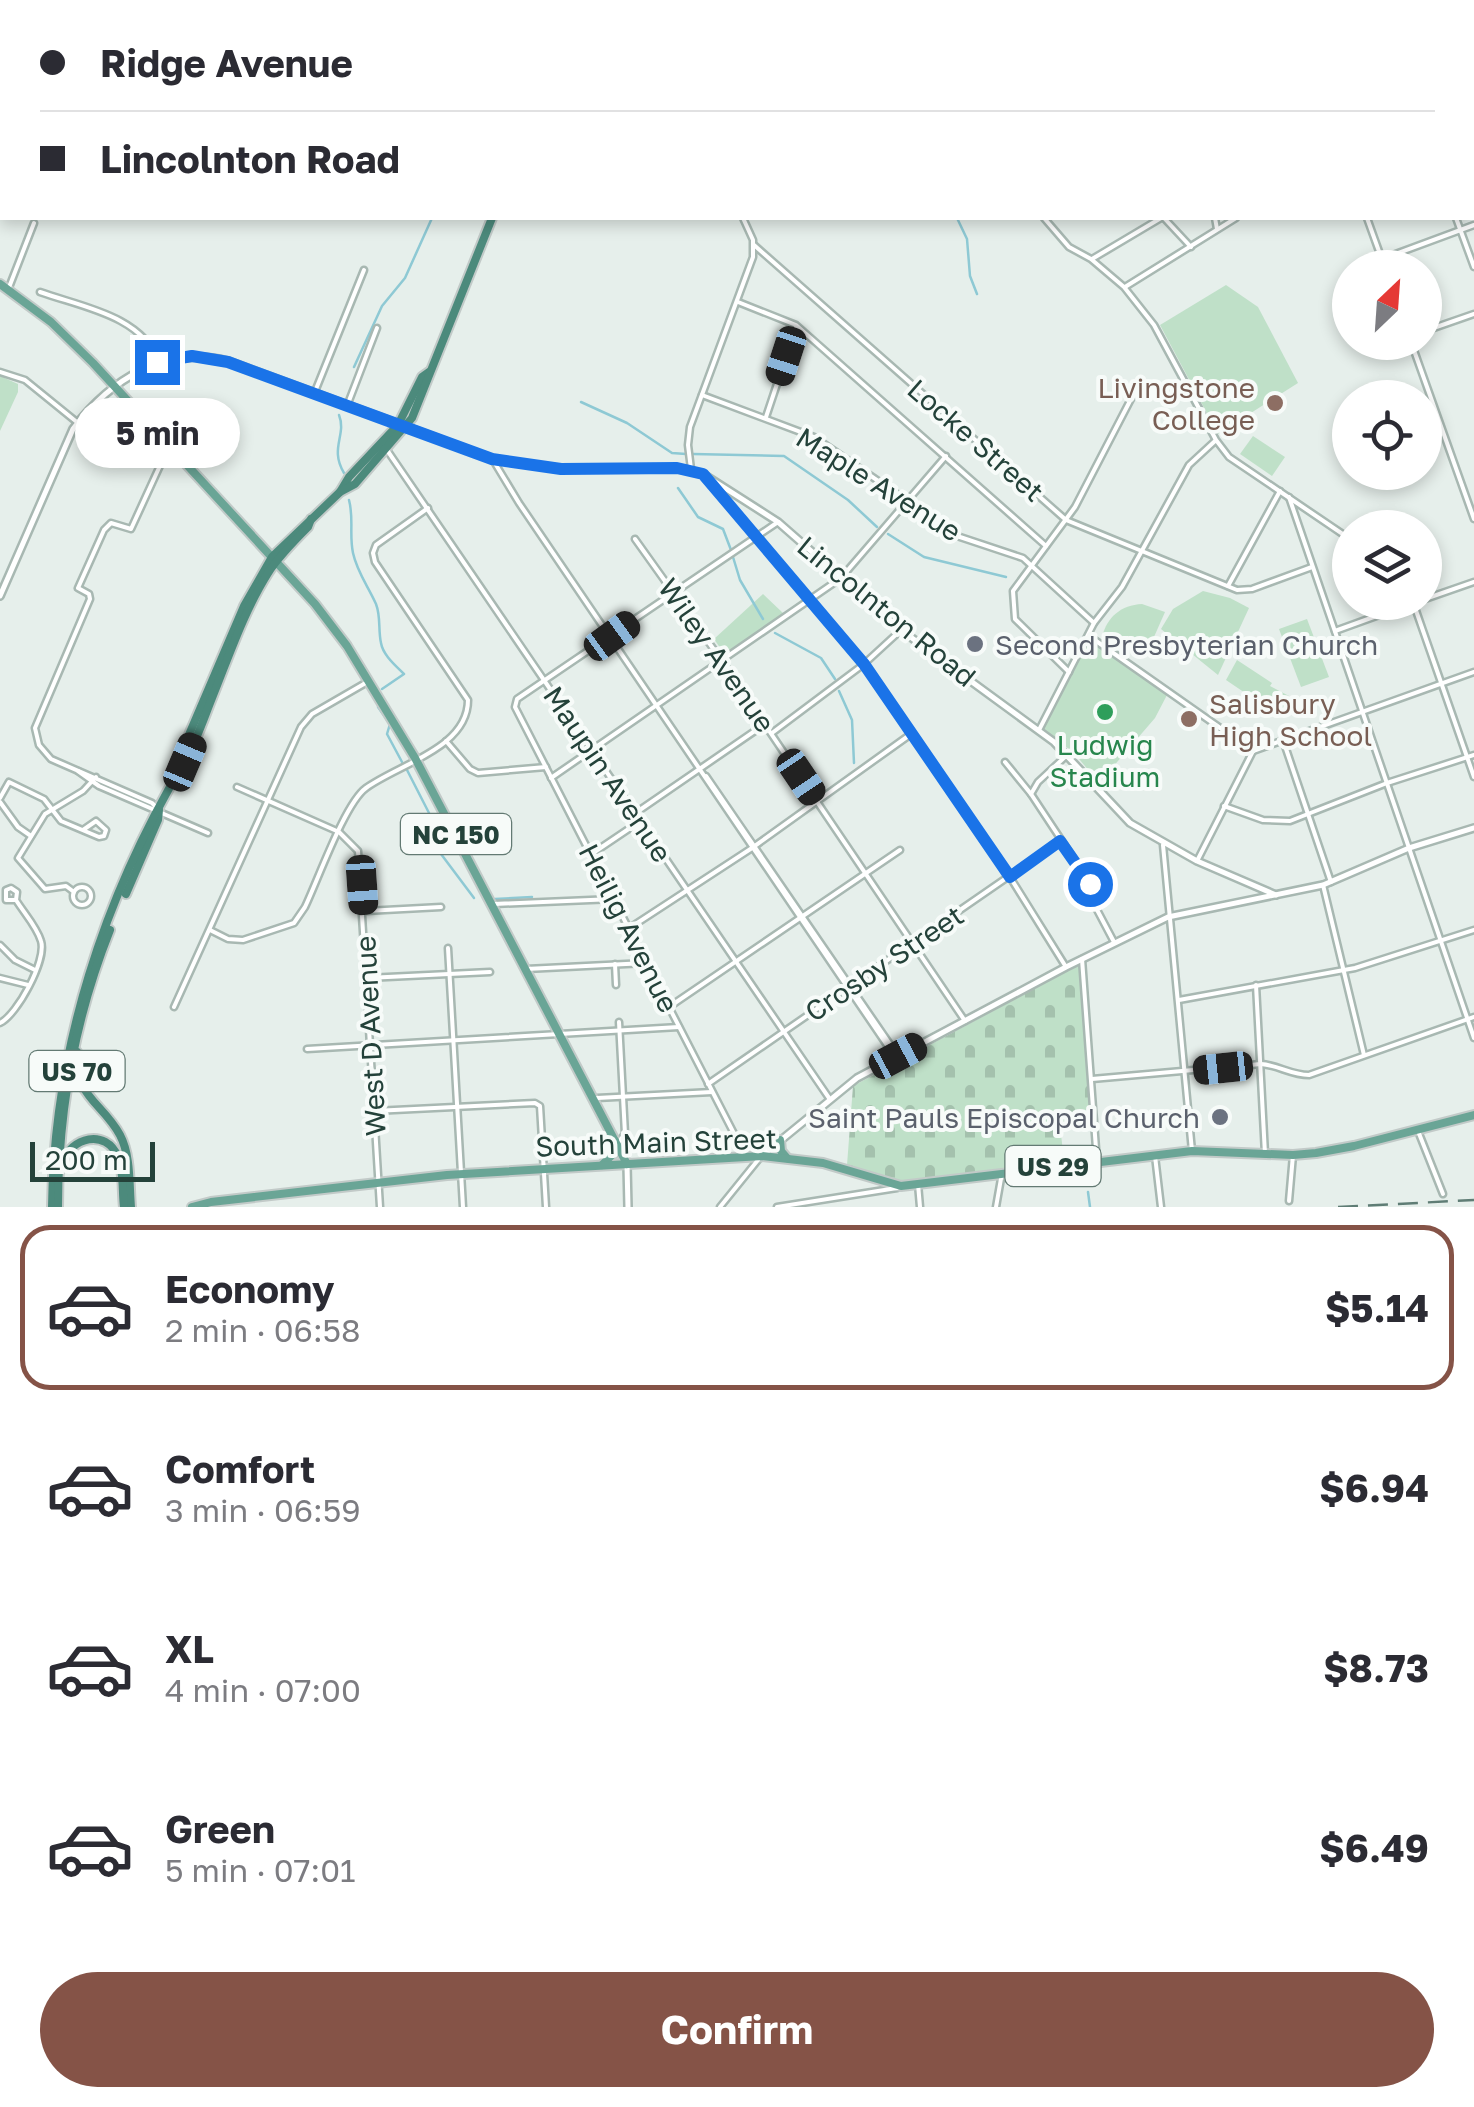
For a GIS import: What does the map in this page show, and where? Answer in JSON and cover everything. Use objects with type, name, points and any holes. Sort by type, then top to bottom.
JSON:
[{"type":"highway","name":"US 70","points":[[56,1207],[54,1144],[61,1083],[78,1008],[99,943],[178,769],[179,758],[244,606],[274,560],[310,519],[354,484],[387,450],[402,426],[422,377],[429,372],[491,220]]},
{"type":"highway","name":"US 70","points":[[340,492],[349,476],[402,426]]},
{"type":"highway","name":"US 70","points":[[128,1207],[124,1144],[83,1089],[76,1070],[87,1008],[113,924],[159,810]]},
{"type":"highway","points":[[56,1207],[70,1064],[86,1001],[113,924]]},
{"type":"highway","points":[[56,1207],[65,1154],[78,1141],[89,1139],[107,1143],[119,1159],[128,1207]]},
{"type":"main road","name":"NC 150","points":[[4,287],[51,322],[323,614],[415,758],[627,1164]]},
{"type":"main road","name":"South Main Street","points":[[192,1207],[378,1181],[762,1156],[822,1163],[901,1186],[1192,1151],[1293,1155],[1354,1146],[1474,1115]]},
{"type":"main road","points":[[780,1140],[780,1151],[787,1158]]},
{"type":"main road","points":[[602,1166],[614,1154],[616,1143]]},
{"type":"street","points":[[692,469],[690,427],[738,302],[754,245],[744,220]]},
{"type":"street","points":[[1046,220],[1068,247],[1091,259],[1124,288],[1154,324],[1229,457],[1332,526]]},
{"type":"street","points":[[1091,259],[1159,220]]},
{"type":"street","points":[[1164,220],[1191,247]]},
{"type":"street","points":[[1215,220],[1218,228]]},
{"type":"street","points":[[1124,288],[1232,220]]},
{"type":"street","points":[[1367,220],[1378,250]]},
{"type":"street","points":[[1457,220],[1474,267]]},
{"type":"street","points":[[4,287],[34,223]]},
{"type":"street","points":[[1407,250],[1474,225]]},
{"type":"street","name":"Locke Street","points":[[754,245],[1066,520],[1228,586]]},
{"type":"street","points":[[314,394],[364,270]]},
{"type":"street","points":[[40,292],[133,327],[143,335],[159,361]]},
{"type":"street","points":[[738,302],[796,325],[1046,546]]},
{"type":"street","points":[[1442,325],[1474,314]]},
{"type":"street","points":[[766,417],[796,325]]},
{"type":"street","points":[[347,406],[377,328]]},
{"type":"street","name":"Lincolnton Road","points":[[0,596],[78,423],[114,388],[159,361],[212,357],[492,459],[561,469],[692,469],[778,522],[901,630],[1039,730],[1117,811],[1163,844],[1197,862],[1276,894]]},
{"type":"street","points":[[1417,360],[1474,519]]},
{"type":"street","points":[[0,372],[25,380],[78,423]]},
{"type":"street","name":"Maple Avenue","points":[[702,395],[814,437],[960,537],[1014,553],[1033,563],[1094,623]]},
{"type":"street","points":[[1070,673],[1015,618],[1012,591],[1066,520],[1131,400]]},
{"type":"street","points":[[1039,730],[1094,623],[1122,588],[1190,465],[1216,440]]},
{"type":"street","points":[[169,446],[131,529],[112,522],[104,530],[78,588],[89,594],[90,599],[36,722],[37,740],[46,754],[208,833]]},
{"type":"street","name":"Maupin Avenue","points":[[387,450],[829,1098]]},
{"type":"street","points":[[551,778],[841,578],[946,456]]},
{"type":"street","points":[[492,459],[897,1057]]},
{"type":"street","points":[[703,474],[864,664],[1010,877],[1066,967]]},
{"type":"street","points":[[1280,491],[1228,586],[1247,590],[1312,567]]},
{"type":"street","points":[[1466,496],[1474,493]]},
{"type":"street","points":[[1288,497],[1441,942],[1471,1018],[1474,1038]]},
{"type":"street","points":[[210,930],[228,939],[243,940],[294,923],[302,914],[358,795],[446,742],[468,714],[468,700],[373,553],[376,544],[428,508]]},
{"type":"street","points":[[544,680],[778,522]]},
{"type":"street","name":"Wiley Avenue","points":[[635,538],[965,1020]]},
{"type":"street","points":[[1442,593],[1474,582]]},
{"type":"street","points":[[1335,632],[1368,620]]},
{"type":"street","points":[[1420,620],[1474,776]]},
{"type":"street","points":[[770,734],[864,664],[901,630]]},
{"type":"street","points":[[1088,636],[1252,751]]},
{"type":"street","points":[[1197,862],[1252,751],[1474,672]]},
{"type":"street","name":"Heilig Avenue","points":[[544,680],[517,699],[515,707],[746,1157]]},
{"type":"street","points":[[174,1008],[306,720],[369,681]]},
{"type":"street","points":[[634,814],[765,724]]},
{"type":"street","points":[[628,929],[818,802],[911,734]]},
{"type":"street","points":[[1283,740],[1331,882]]},
{"type":"street","points":[[446,742],[478,773],[546,768]]},
{"type":"street","points":[[1032,794],[1038,782],[1067,755]]},
{"type":"street","points":[[1224,806],[1277,822],[1308,815],[1386,783],[1474,755]]},
{"type":"street","points":[[1004,762],[1032,794],[1090,884],[1095,906],[1114,942]]},
{"type":"street","points":[[74,892],[66,886],[45,888],[18,858],[52,808],[94,779]]},
{"type":"street","points":[[30,836],[18,827],[0,800],[9,782],[44,799],[61,821],[84,830]]},
{"type":"street","points":[[237,787],[339,832]]},
{"type":"street","points":[[592,854],[639,822]]},
{"type":"street","points":[[720,1207],[762,1156],[829,1098],[897,1057],[1114,942],[1168,917],[1323,885],[1409,848],[1474,828]]},
{"type":"street","name":"West D Avenue","points":[[339,832],[358,850],[380,1207]]},
{"type":"street","name":"Crosby Street","points":[[708,1084],[1060,841]]},
{"type":"street","points":[[1163,844],[1192,1151]]},
{"type":"street","points":[[669,1007],[900,850]]},
{"type":"street","points":[[1323,885],[1364,1056]]},
{"type":"street","points":[[492,904],[614,899]]},
{"type":"street","points":[[0,1024],[16,1013],[41,958],[42,942],[16,900]]},
{"type":"street","points":[[364,911],[441,907]]},
{"type":"street","points":[[1179,1000],[1384,961],[1474,930]]},
{"type":"street","points":[[0,946],[15,960],[35,970]]},
{"type":"street","points":[[448,948],[464,1207]]},
{"type":"street","points":[[1082,959],[1097,1162]]},
{"type":"street","points":[[526,969],[646,963]]},
{"type":"street","points":[[615,964],[616,984]]},
{"type":"street","points":[[367,978],[490,972]]},
{"type":"street","points":[[0,978],[28,985]]},
{"type":"street","points":[[1256,984],[1265,1154]]},
{"type":"street","points":[[1092,1078],[1260,1064],[1309,1075],[1471,1018]]},
{"type":"street","points":[[616,1143],[625,1134],[619,1022]]},
{"type":"street","points":[[307,1049],[679,1028]]},
{"type":"street","points":[[594,1098],[712,1092]]},
{"type":"street","points":[[374,1111],[534,1103],[540,1106],[546,1207]]},
{"type":"street","points":[[1418,1131],[1443,1194]]},
{"type":"street","points":[[1289,1201],[1293,1155]]},
{"type":"street","points":[[1155,1156],[1161,1207]]},
{"type":"street","points":[[627,1164],[628,1207]]},
{"type":"street","points":[[996,1207],[1002,1173]]},
{"type":"street","points":[[918,1184],[920,1207]]},
{"type":"street","points":[[777,1207],[901,1186]]},
{"type":"green space","points":[[1226,285],[1258,307],[1298,383],[1218,434],[1160,325]]},
{"type":"green space","points":[[0,376],[18,384],[18,392],[0,431]]},
{"type":"green space","points":[[1253,436],[1285,457],[1272,476],[1240,454]]},
{"type":"green space","points":[[1203,591],[1249,608],[1218,675],[1161,629],[1173,609]]},
{"type":"green space","points":[[763,594],[784,614],[725,655],[714,639]]},
{"type":"green space","points":[[1142,604],[1165,612],[1146,655],[1142,656],[1102,637],[1116,613]]},
{"type":"green space","points":[[1307,619],[1329,677],[1301,687],[1279,629]]},
{"type":"green space","name":"Ludwig Stadium","points":[[1088,639],[1167,695],[1155,718],[1099,783],[1075,754],[1043,728]]},
{"type":"green space","points":[[1237,660],[1289,696],[1279,716],[1226,680]]},
{"type":"green space","points":[[1077,966],[1091,1112],[1060,1125],[1064,1161],[903,1181],[847,1165],[853,1086]]},
{"type":"waterway","points":[[354,367],[382,306],[405,278],[431,220]]},
{"type":"waterway","points":[[958,220],[967,239],[970,276],[977,294]]},
{"type":"waterway","points":[[581,402],[627,423],[672,453],[686,454]]},
{"type":"waterway","points":[[339,415],[338,456],[344,473]]},
{"type":"waterway","points":[[693,454],[784,456],[848,500],[877,527]]},
{"type":"waterway","points":[[678,488],[698,517],[723,529],[731,550]]},
{"type":"waterway","points":[[349,500],[353,553],[378,609],[382,647],[404,674],[382,689]]},
{"type":"waterway","points":[[888,534],[924,557],[1006,577]]},
{"type":"waterway","points":[[733,557],[740,580],[763,619]]},
{"type":"waterway","points":[[775,633],[821,658],[835,679]]},
{"type":"waterway","points":[[839,691],[852,720],[854,763]]},
{"type":"waterway","points":[[378,707],[390,724],[387,734],[402,762]]},
{"type":"waterway","points":[[406,768],[429,813],[435,846],[474,898]]},
{"type":"waterway","points":[[495,899],[532,897]]},
{"type":"waterway","points":[[1088,1192],[1090,1207]]},
{"type":"railway","points":[[1338,1207],[1474,1200]]},
{"type":"place","name":"Livingstone College","points":[[1275,403]]},
{"type":"place","name":"Second Presbyterian Church","points":[[975,644]]},
{"type":"place","name":"Ludwig Stadium","points":[[1105,712]]},
{"type":"place","name":"Salisbury High School","points":[[1189,719]]},
{"type":"place","name":"Saint Pauls Episcopal Church","points":[[1220,1117]]},
{"type":"route","points":[[157,362],[177,357],[212,357],[492,459],[522,466],[677,468],[703,474],[864,664],[1010,877],[1060,841],[1090,884]]}]
